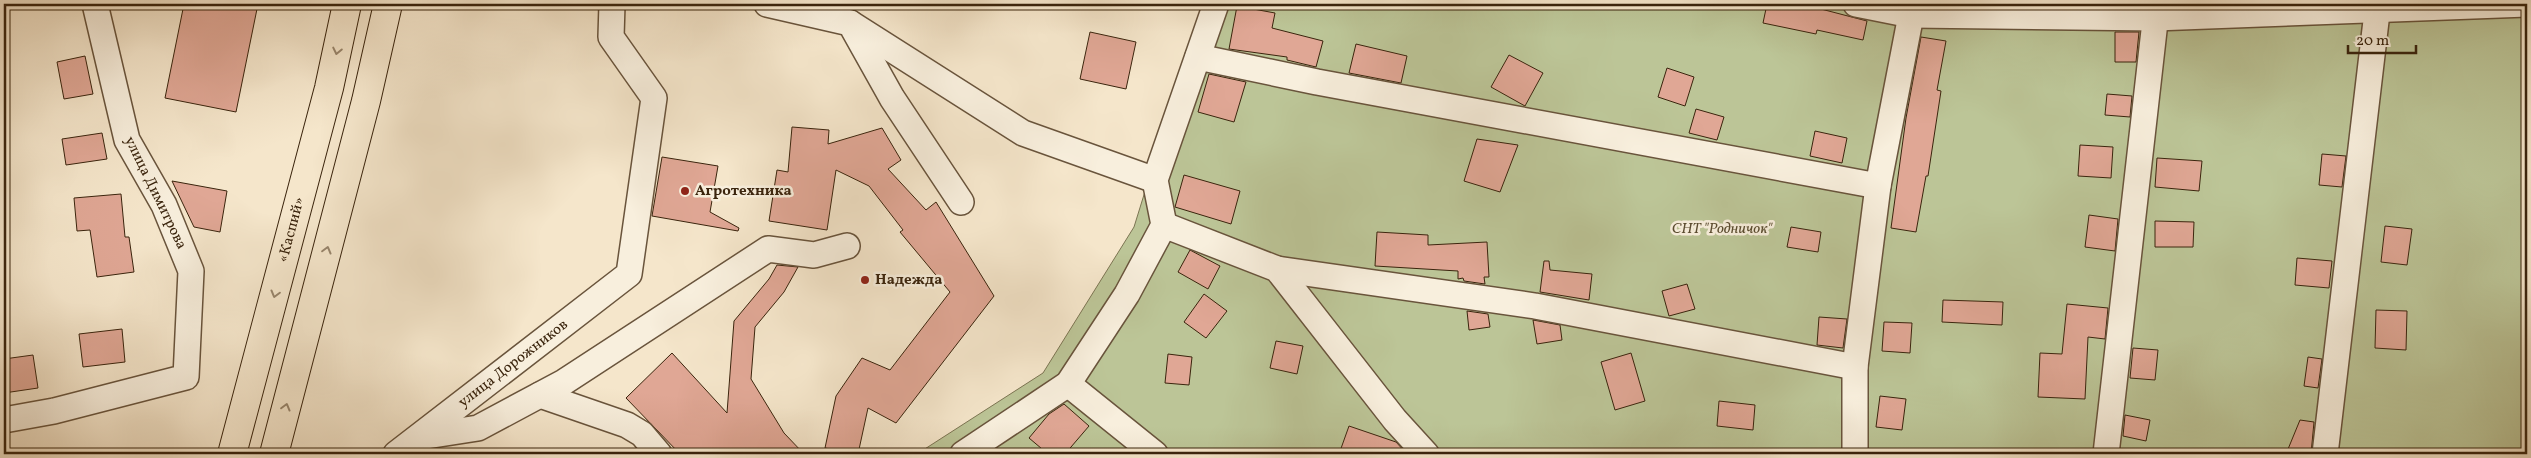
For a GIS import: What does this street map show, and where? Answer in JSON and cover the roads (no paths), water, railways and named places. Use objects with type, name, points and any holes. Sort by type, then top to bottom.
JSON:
[{"type":"highway","name":"«Каспий»","points":[[232,454],[329,88],[347,4]]},
{"type":"highway","points":[[274,454],[366,101],[388,4]]},
{"type":"street","name":"улица Димитрова","points":[[4,420],[54,411],[186,377],[191,271],[164,205],[127,140],[95,4]]},
{"type":"street","name":"улица Дорожников","points":[[406,449],[442,417],[629,274],[654,98],[611,37],[612,4]]},
{"type":"street","points":[[767,4],[850,23],[1023,133],[1155,180]]},
{"type":"street","points":[[963,454],[1068,384],[1127,294],[1164,225],[1155,180],[1216,4]]},
{"type":"street","points":[[1856,4],[1911,14],[2527,4]]},
{"type":"street","points":[[2326,454],[2378,6]]},
{"type":"street","points":[[2106,454],[2156,11]]},
{"type":"street","points":[[1855,454],[1855,367],[1878,186],[1911,14]]},
{"type":"street","points":[[850,23],[892,98],[961,202]]},
{"type":"street","points":[[1198,57],[1327,84],[1878,186]]},
{"type":"street","points":[[1164,225],[1277,269],[1536,306],[1855,367]]},
{"type":"street","points":[[406,449],[478,428],[564,382],[768,249],[814,256],[847,246]]},
{"type":"street","points":[[1277,269],[1394,420],[1426,454]]},
{"type":"street","points":[[1068,384],[1155,454]]},
{"type":"street","points":[[540,395],[627,425],[642,434],[659,454]]},
{"type":"place","name":"Агротехника","points":[[685,191]]},
{"type":"place","name":"Надежда","points":[[865,280]]},
{"type":"park label","name":"СНТ \"Родничок\"","points":[[1722,229]]}]
